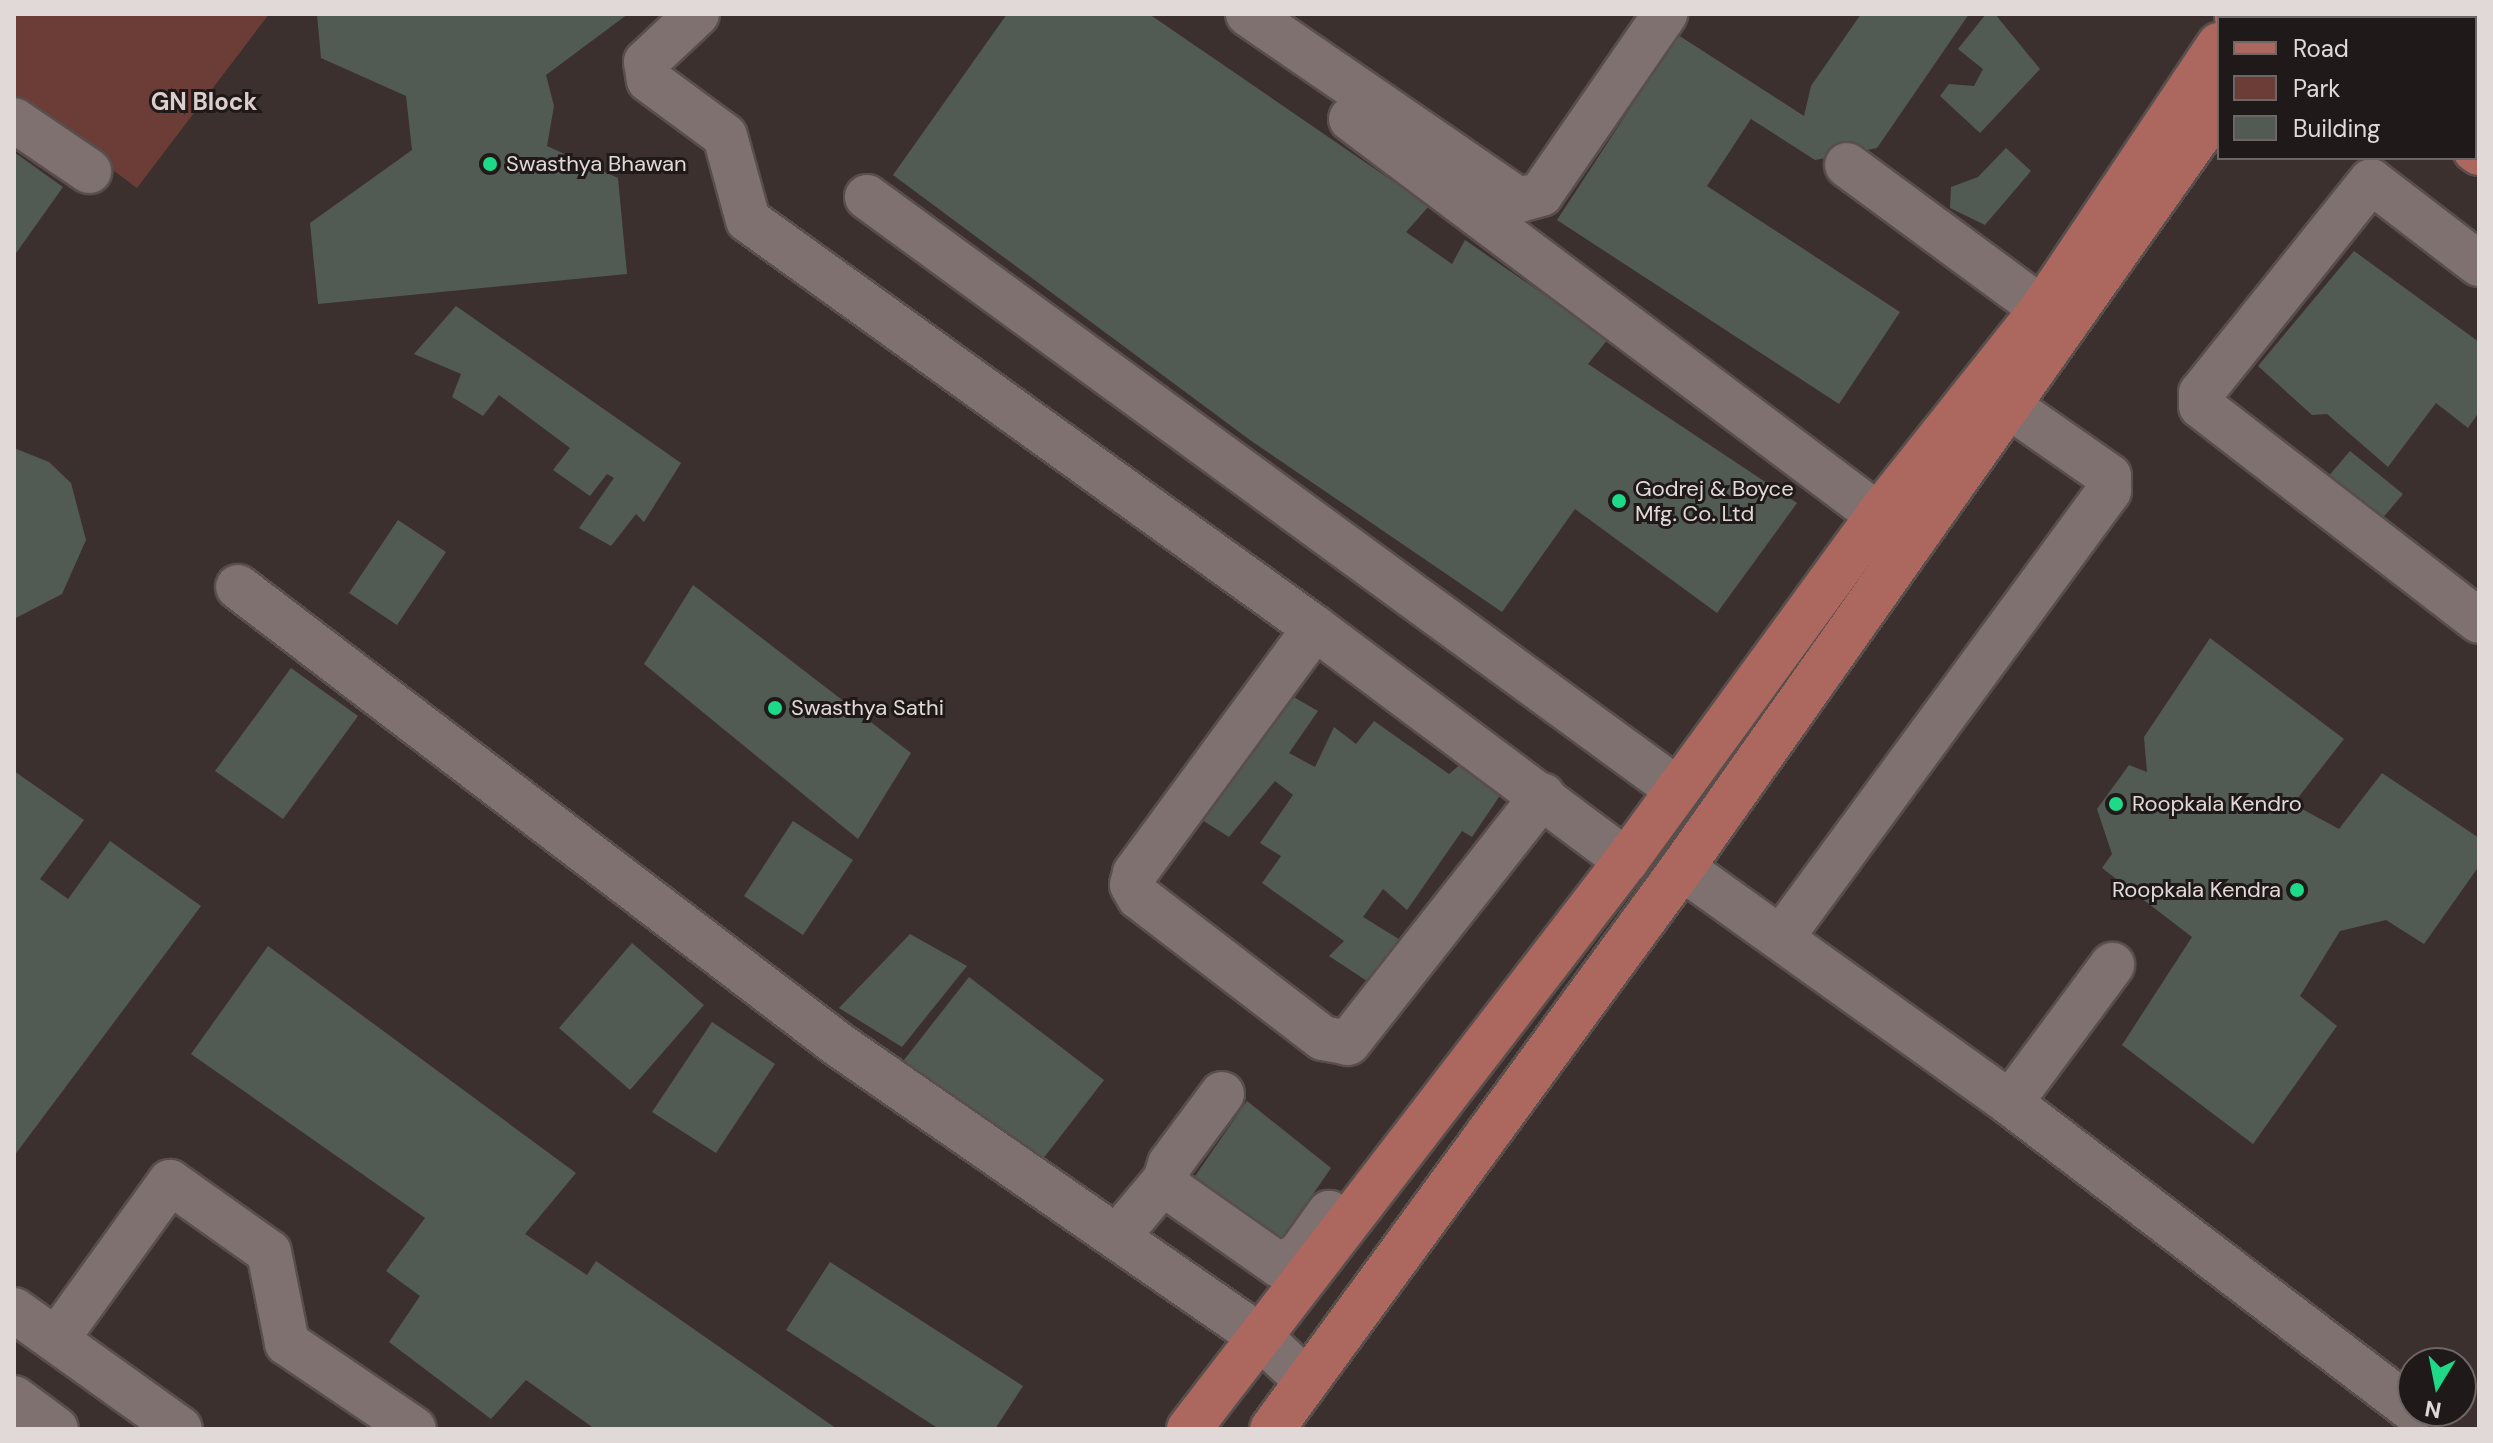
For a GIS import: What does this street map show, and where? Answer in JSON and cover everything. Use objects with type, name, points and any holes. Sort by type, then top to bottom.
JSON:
[{"type":"main road","points":[[1189,1429],[1258,1335],[1290,1273],[1626,861],[1674,787],[1878,515],[2042,309],[2217,48]]},
{"type":"main road","points":[[1272,1429],[1682,868],[2217,110]]},
{"type":"street","points":[[697,14],[646,62],[649,80],[725,136],[748,220],[1315,628],[1543,795],[1626,861]]},
{"type":"street","points":[[1248,14],[1519,200],[1541,194],[1665,14]]},
{"type":"street","points":[[1351,119],[1878,515]]},
{"type":"street","points":[[14,120],[89,171]]},
{"type":"street","points":[[1847,165],[2042,309]]},
{"type":"street","points":[[2479,264],[2379,169],[2201,393],[2201,406],[2479,621]]},
{"type":"street","points":[[867,197],[1674,787]]},
{"type":"street","points":[[1781,938],[2109,491],[2109,476],[2010,407]]},
{"type":"street","points":[[238,587],[839,1045],[1258,1335],[1307,1381]]},
{"type":"street","points":[[1315,628],[1132,885],[1139,897],[1323,1038],[1348,1043],[1543,795]]},
{"type":"street","points":[[1682,868],[2010,1103],[2397,1397]]},
{"type":"street","points":[[2010,1103],[2112,965]]},
{"type":"street","points":[[1117,1237],[1165,1180],[1170,1164],[1222,1094]]},
{"type":"street","points":[[1165,1180],[1290,1273],[1299,1255],[1345,1192]]},
{"type":"street","points":[[56,1340],[170,1182],[269,1252],[287,1343],[414,1429]]},
{"type":"street","points":[[14,1310],[180,1429]]},
{"type":"street","points":[[14,1398],[56,1429]]},
{"type":"green space","points":[[14,14],[269,14],[137,188],[14,97]]},
{"type":"building","name":"Swasthya Bhawan","points":[[317,14],[628,14],[546,75],[554,106],[547,146],[618,178],[627,274],[318,304],[310,223],[412,150],[406,96],[321,58]]},
{"type":"building","points":[[1007,14],[1149,14],[1429,206],[1406,232],[1452,264],[1465,240],[1608,339],[1588,364],[1797,503],[1717,613],[1575,509],[1502,612],[1250,440],[893,175]]},
{"type":"building","points":[[1861,14],[1969,14],[1877,148],[1815,160],[1751,119],[1707,186],[1900,312],[1839,404],[1557,220],[1678,35],[1804,116],[1811,86]]},
{"type":"building","points":[[1986,14],[1995,14],[2040,69],[1980,133],[1940,96],[1949,84],[1974,86],[1983,69],[1958,49]]},
{"type":"building","points":[[2006,148],[2031,171],[1985,225],[1950,208],[1951,187],[1978,177]]},
{"type":"building","points":[[14,152],[63,187],[14,256]]},
{"type":"building","points":[[2354,251],[2479,342],[2479,412],[2468,428],[2436,403],[2388,467],[2327,414],[2312,415],[2258,366]]},
{"type":"building","points":[[456,306],[681,463],[644,522],[636,514],[611,546],[579,528],[614,478],[607,474],[590,496],[553,470],[570,448],[499,395],[483,416],[452,397],[461,374],[414,354]]},
{"type":"building","points":[[14,448],[49,462],[71,483],[86,540],[62,594],[14,619]]},
{"type":"building","points":[[2350,451],[2403,494],[2375,527],[2322,484]]},
{"type":"building","points":[[398,520],[446,552],[397,625],[349,593]]},
{"type":"building","name":"Swasthya Sathi","points":[[693,585],[911,753],[858,839],[644,664]]},
{"type":"building","name":"Roopkala Kendra","points":[[2210,638],[2344,739],[2293,804],[2339,829],[2382,773],[2479,838],[2479,866],[2424,944],[2386,920],[2340,931],[2300,996],[2337,1026],[2253,1144],[2122,1045],[2192,937],[2102,868],[2112,854],[2097,809],[2129,765],[2147,772],[2144,737]]},
{"type":"building","points":[[291,668],[358,716],[283,819],[215,771]]},
{"type":"building","points":[[1283,691],[1318,711],[1289,753],[1315,767],[1334,727],[1356,744],[1374,721],[1449,774],[1462,763],[1503,791],[1472,837],[1462,831],[1407,910],[1383,889],[1363,917],[1402,941],[1370,983],[1329,956],[1344,941],[1262,883],[1281,856],[1260,843],[1293,795],[1275,781],[1229,837],[1191,813]]},
{"type":"building","points":[[14,771],[84,820],[40,879],[68,899],[110,841],[201,906],[14,1156]]},
{"type":"building","points":[[793,821],[853,860],[803,935],[744,896]]},
{"type":"building","points":[[910,934],[967,966],[902,1047],[839,1008]]},
{"type":"building","points":[[632,943],[704,1005],[630,1090],[559,1028]]},
{"type":"building","points":[[268,946],[576,1173],[525,1234],[587,1275],[596,1261],[837,1429],[595,1429],[526,1380],[491,1419],[389,1342],[420,1296],[386,1271],[425,1218],[191,1054]]},
{"type":"building","points":[[969,977],[1104,1080],[1039,1164],[904,1060]]},
{"type":"building","points":[[712,1022],[775,1064],[716,1153],[652,1112]]},
{"type":"building","points":[[1247,1101],[1331,1168],[1280,1242],[1193,1179]]},
{"type":"building","points":[[830,1262],[1023,1386],[995,1429],[939,1429],[786,1330]]},
{"type":"place","name":"Swasthya Bhawan","points":[[490,164]]},
{"type":"place","name":"Godrej & Boyce Mfg. Co. Ltd","points":[[1619,501]]},
{"type":"place","name":"Swasthya Sathi","points":[[775,708]]},
{"type":"place","name":"Roopkala Kendro","points":[[2116,804]]},
{"type":"place","name":"Roopkala Kendra","points":[[2297,890]]},
{"type":"district","name":"GN Block","points":[[204,102]]}]
